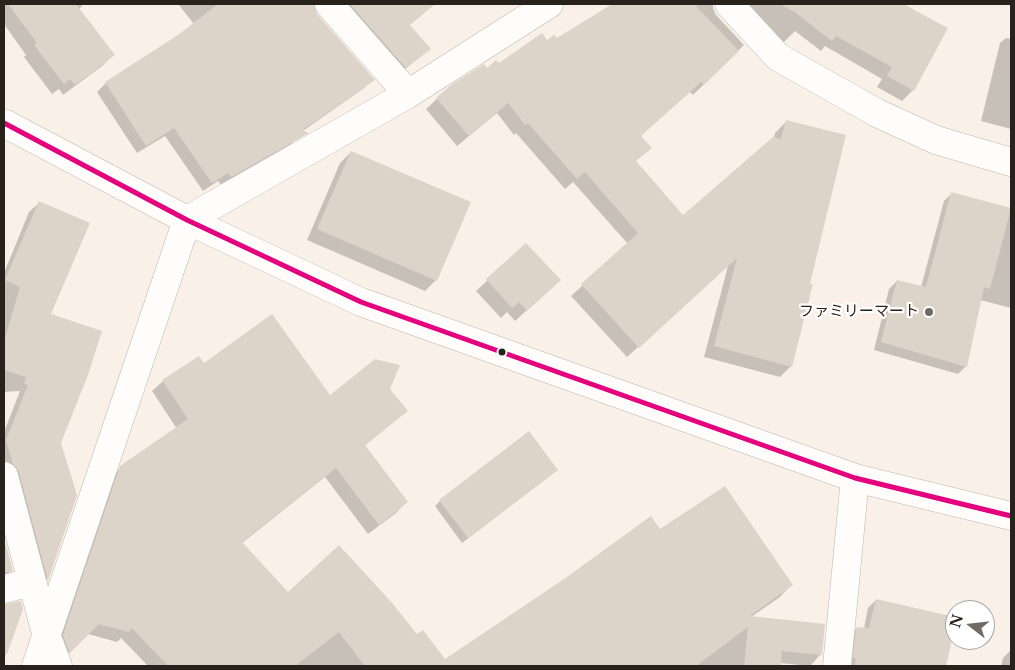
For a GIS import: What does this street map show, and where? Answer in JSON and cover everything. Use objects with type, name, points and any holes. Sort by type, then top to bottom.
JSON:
[{"type":"street","points":[[329,4],[408,94]]},
{"type":"street","points":[[36,666],[187,220],[408,94],[549,4]]},
{"type":"street","points":[[729,4],[778,57],[877,114],[936,140],[1011,162]]},
{"type":"street","points":[[4,123],[187,220],[361,302],[855,478],[1011,516]]},
{"type":"street","points":[[4,476],[47,637],[58,666]]},
{"type":"street","points":[[837,666],[855,478]]},
{"type":"street","points":[[4,589],[32,582]]},
{"type":"building","points":[[8,4],[76,4],[115,55],[75,85],[70,79],[64,84],[34,45],[37,43]]},
{"type":"building","points":[[218,4],[314,4],[317,14],[375,80],[302,130],[309,133],[231,177],[228,173],[212,183],[174,128],[146,146],[105,82],[178,35]]},
{"type":"building","points":[[350,4],[435,4],[410,25],[431,49],[406,68]]},
{"type":"building","points":[[612,4],[694,4],[739,51],[704,85],[701,82],[641,136],[652,148],[636,161],[683,215],[773,137],[781,139],[786,120],[846,135],[810,284],[813,284],[792,367],[714,346],[737,258],[639,348],[581,284],[638,233],[585,172],[577,179],[528,123],[525,125],[508,103],[469,136],[436,98],[452,84],[484,64],[487,68],[496,60],[499,63],[542,33],[547,40],[554,35],[557,38]]},
{"type":"building","points":[[780,4],[903,4],[948,28],[914,91],[887,76],[892,67],[836,36],[832,41],[796,13]]},
{"type":"building","points":[[351,151],[471,202],[437,281],[317,229]]},
{"type":"building","points":[[951,192],[1011,208],[990,289],[984,287],[967,367],[881,342],[897,280],[926,287]]},
{"type":"building","points":[[39,201],[90,223],[51,314],[102,331],[88,375],[61,443],[77,495],[48,581],[19,472],[13,464],[6,440],[28,385],[24,384],[26,377],[4,370],[4,342],[20,287],[5,280]]},
{"type":"building","points":[[526,243],[561,280],[527,311],[519,302],[512,308],[486,279]]},
{"type":"building","points":[[272,314],[330,395],[375,359],[400,365],[390,389],[408,411],[365,445],[408,502],[379,525],[336,468],[242,542],[288,592],[339,545],[393,604],[417,634],[423,630],[445,659],[564,579],[651,516],[660,529],[725,486],[793,585],[750,616],[825,624],[822,655],[782,651],[781,666],[744,666],[748,627],[696,666],[365,666],[339,632],[295,666],[168,666],[132,628],[129,632],[99,624],[70,653],[63,635],[120,466],[188,419],[162,380],[199,356],[204,363]]},
{"type":"building","points":[[529,431],[558,470],[468,538],[439,500]]},
{"type":"building","points":[[6,545],[13,571],[4,573],[4,546]]},
{"type":"building","points":[[876,599],[945,615],[945,650],[950,650],[946,666],[855,666],[856,658],[853,658],[856,627],[869,628]]},
{"type":"building","points":[[21,601],[23,609],[7,654],[4,653],[4,604]]},
{"type":"transit line","points":[[4,123],[187,220],[361,302],[855,478],[1011,516]]},
{"type":"place","name":"ファミリーマート","points":[[929,312]]}]
